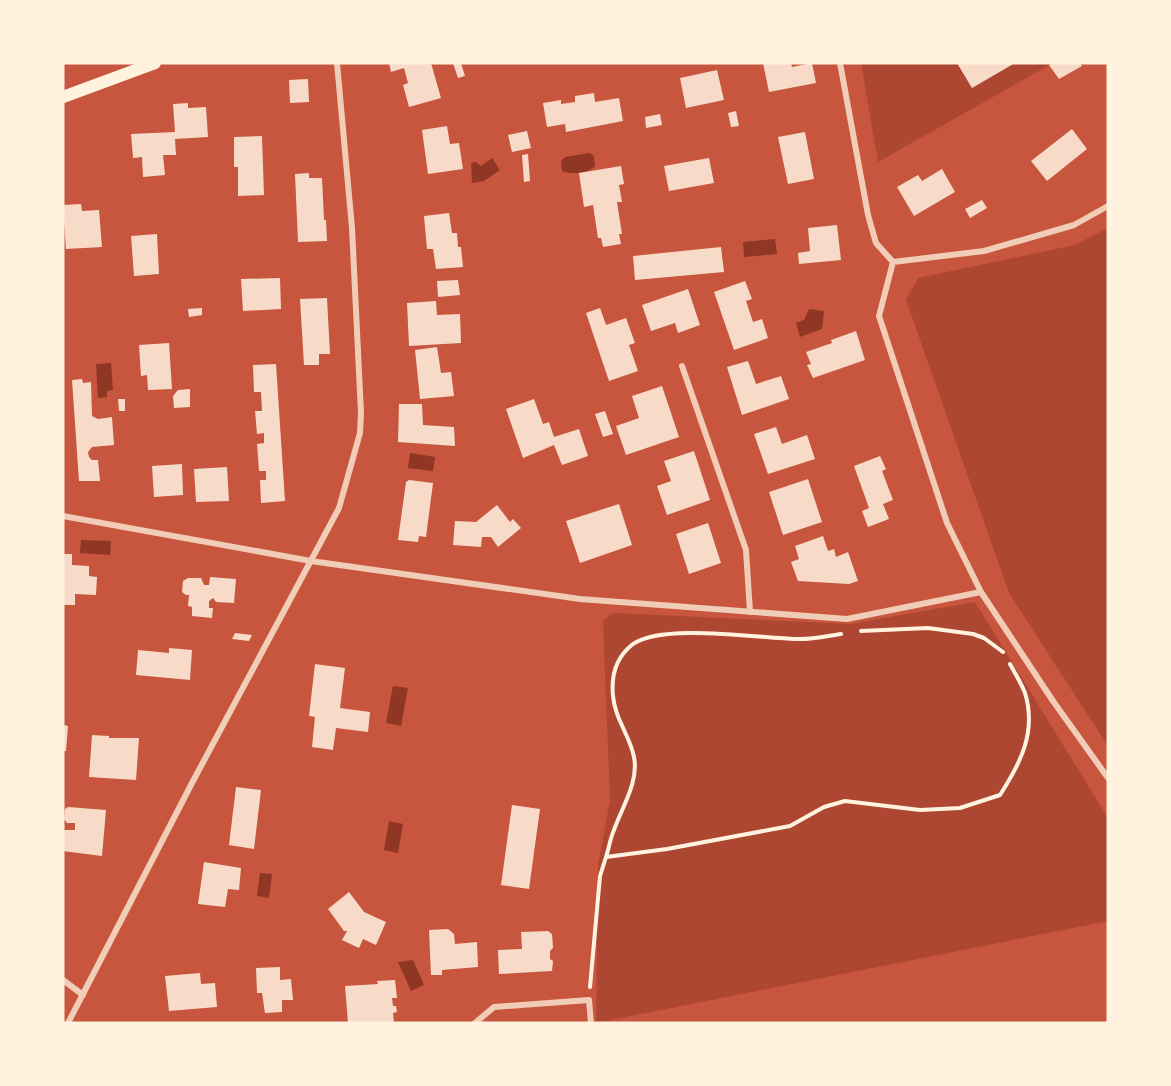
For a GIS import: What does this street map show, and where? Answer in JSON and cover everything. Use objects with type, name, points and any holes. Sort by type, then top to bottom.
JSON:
[{"type":"main road","points":[[63,97],[154,63]]},
{"type":"street","points":[[68,1023],[192,783],[339,508],[360,433],[361,413],[352,228],[337,63]]},
{"type":"street","points":[[840,63],[868,215],[876,243],[893,262]]},
{"type":"street","points":[[893,262],[984,251],[1074,225],[1108,206]]},
{"type":"street","points":[[893,262],[879,316],[947,523],[981,592],[1053,701],[1108,778]]},
{"type":"street","points":[[682,366],[746,550],[750,612]]},
{"type":"street","points":[[63,516],[311,561],[580,599],[847,619],[981,592]]},
{"type":"street","points":[[63,980],[83,995]]},
{"type":"street","points":[[476,1023],[494,1007],[589,1000],[591,1023]]},
{"type":"path","points":[[606,857],[668,849],[790,826],[824,807],[845,801],[920,810],[960,808],[1000,795],[1020,765],[1029,727],[1025,694],[1005,654],[984,638],[973,634],[928,628],[854,632]]},
{"type":"path","points":[[589,1000],[600,876],[613,833],[633,784],[634,757],[617,717],[613,698],[612,676],[621,657],[634,643],[656,636],[691,633],[799,640],[843,633]]},
{"type":"shaded area","points":[[861,63],[1053,63],[878,162]]},
{"type":"shaded area","points":[[589,153],[594,156],[595,166],[589,170],[580,173],[562,171],[561,161],[565,157]]},
{"type":"shaded area","points":[[492,158],[500,170],[484,181],[472,183],[471,163],[476,162],[481,166]]},
{"type":"shaded area","points":[[1108,228],[1108,746],[1009,593],[906,300],[918,278],[1075,245]]},
{"type":"shaded area","points":[[775,239],[777,254],[744,257],[743,242]]},
{"type":"shaded area","points":[[809,309],[824,311],[822,329],[800,337],[796,323],[804,320]]},
{"type":"shaded area","points":[[111,363],[113,390],[107,391],[107,397],[98,398],[96,364]]},
{"type":"shaded area","points":[[410,453],[435,457],[433,471],[408,468]]},
{"type":"shaded area","points":[[81,540],[111,541],[110,555],[80,553]]},
{"type":"shaded area","points":[[975,602],[1108,818],[1108,921],[596,1023],[598,866],[610,800],[603,621],[613,613],[850,624]]},
{"type":"shaded area","points":[[393,686],[408,688],[401,726],[386,723]]},
{"type":"shaded area","points":[[389,821],[403,824],[398,853],[384,850]]},
{"type":"shaded area","points":[[260,873],[272,874],[269,898],[257,896]]},
{"type":"shaded area","points":[[413,960],[424,985],[411,991],[398,962]]},
{"type":"building","points":[[389,63],[431,63],[441,98],[409,107],[403,85],[408,83],[404,68],[391,72]]},
{"type":"building","points":[[453,63],[461,63],[465,76],[458,78]]},
{"type":"building","points":[[763,63],[791,63],[792,67],[812,63],[816,83],[769,92]]},
{"type":"building","points":[[957,63],[1015,63],[972,88]]},
{"type":"building","points":[[1052,63],[1080,63],[1082,66],[1059,79],[1049,65]]},
{"type":"building","points":[[717,70],[724,100],[686,108],[680,78]]},
{"type":"building","points":[[308,79],[309,102],[290,103],[289,80]]},
{"type":"building","points":[[594,93],[595,102],[619,98],[623,121],[566,132],[565,124],[547,127],[543,103],[561,100],[561,104],[575,102],[575,96]]},
{"type":"building","points":[[188,103],[188,108],[206,107],[208,137],[175,139],[176,155],[163,155],[165,175],[143,177],[142,157],[133,158],[131,134],[175,132],[173,104]]},
{"type":"building","points":[[736,111],[739,126],[731,127],[728,113]]},
{"type":"building","points":[[660,114],[662,125],[646,128],[645,117]]},
{"type":"building","points":[[447,126],[450,144],[459,143],[463,169],[428,174],[422,130]]},
{"type":"building","points":[[1072,129],[1087,149],[1047,181],[1031,161]]},
{"type":"building","points":[[527,131],[531,148],[512,152],[508,135]]},
{"type":"building","points":[[805,132],[814,179],[788,184],[778,137]]},
{"type":"building","points":[[262,136],[264,195],[238,196],[238,167],[234,167],[234,137]]},
{"type":"building","points":[[528,154],[530,181],[524,182],[522,155]]},
{"type":"building","points":[[709,158],[714,183],[669,191],[664,166]]},
{"type":"building","points":[[621,166],[624,184],[619,185],[622,202],[617,202],[622,234],[619,234],[621,244],[603,247],[601,238],[598,238],[593,205],[584,207],[579,173]]},
{"type":"building","points":[[942,169],[955,192],[914,216],[897,187],[918,175],[922,181]]},
{"type":"building","points":[[309,173],[309,178],[322,178],[327,241],[298,242],[295,174]]},
{"type":"building","points":[[982,200],[987,208],[970,218],[965,209]]},
{"type":"building","points":[[81,204],[82,211],[99,210],[102,247],[66,249],[63,205]]},
{"type":"building","points":[[449,213],[452,233],[457,233],[458,247],[461,247],[463,267],[436,269],[433,249],[427,249],[424,216]]},
{"type":"building","points":[[837,225],[841,260],[799,264],[798,253],[810,251],[808,228]]},
{"type":"building","points":[[157,234],[159,274],[134,276],[131,236]]},
{"type":"building","points":[[721,247],[724,272],[635,280],[633,256]]},
{"type":"building","points":[[280,278],[281,309],[243,311],[241,279]]},
{"type":"building","points":[[458,280],[460,295],[438,297],[437,281]]},
{"type":"building","points":[[745,281],[752,299],[746,301],[753,322],[762,319],[768,338],[734,350],[714,292]]},
{"type":"building","points":[[688,289],[700,325],[678,333],[675,323],[651,331],[642,305]]},
{"type":"building","points":[[327,298],[330,354],[319,354],[319,365],[304,365],[300,299]]},
{"type":"building","points":[[436,301],[437,315],[460,314],[461,343],[409,346],[407,303]]},
{"type":"building","points":[[202,308],[202,315],[189,317],[188,309]]},
{"type":"building","points":[[600,308],[606,325],[626,318],[635,343],[629,345],[638,371],[609,381],[586,313]]},
{"type":"building","points":[[856,331],[865,360],[813,378],[807,365],[811,364],[806,352]]},
{"type":"building","points":[[169,343],[172,389],[148,390],[147,375],[141,376],[139,345]]},
{"type":"building","points":[[437,347],[441,373],[451,372],[454,396],[420,399],[415,350]]},
{"type":"building","points":[[748,361],[756,384],[781,376],[789,399],[742,415],[727,367]]},
{"type":"building","points":[[276,364],[285,501],[261,503],[260,480],[266,480],[266,471],[259,471],[257,444],[264,443],[264,433],[257,434],[255,411],[262,411],[261,392],[254,392],[253,365]]},
{"type":"building","points":[[82,379],[83,383],[91,382],[92,416],[98,419],[112,417],[114,445],[92,447],[88,452],[92,460],[98,460],[100,481],[79,481],[72,380]]},
{"type":"building","points":[[662,386],[679,437],[626,455],[616,426],[639,418],[632,396]]},
{"type":"building","points":[[190,389],[190,407],[174,408],[173,396],[178,390]]},
{"type":"building","points":[[118,399],[125,399],[125,411],[119,411]]},
{"type":"building","points":[[534,399],[543,424],[549,422],[554,437],[579,429],[588,456],[562,465],[554,445],[523,458],[506,409]]},
{"type":"building","points":[[399,404],[422,404],[423,425],[454,427],[455,446],[398,442]]},
{"type":"building","points":[[605,411],[613,434],[603,437],[595,414]]},
{"type":"building","points":[[776,427],[782,444],[807,435],[815,459],[768,474],[754,434]]},
{"type":"building","points":[[694,451],[710,500],[667,515],[657,486],[671,481],[664,461]]},
{"type":"building","points":[[880,456],[886,469],[882,471],[893,500],[883,504],[889,519],[868,527],[862,511],[869,508],[854,466]]},
{"type":"building","points":[[182,464],[183,495],[154,497],[152,466]]},
{"type":"building","points":[[227,467],[229,501],[196,502],[194,469]]},
{"type":"building","points":[[808,479],[822,522],[783,535],[769,492]]},
{"type":"building","points":[[409,480],[433,483],[426,537],[419,536],[418,542],[398,540],[406,482]]},
{"type":"building","points":[[619,504],[632,545],[580,563],[566,521]]},
{"type":"building","points":[[497,505],[510,522],[513,519],[521,528],[498,547],[491,537],[482,537],[481,547],[453,545],[455,521],[476,522]]},
{"type":"building","points":[[708,523],[721,563],[689,574],[676,534]]},
{"type":"building","points":[[823,536],[828,551],[834,549],[836,557],[848,552],[858,581],[849,584],[798,581],[791,562],[799,559],[795,546]]},
{"type":"building","points":[[63,554],[72,554],[72,565],[89,566],[89,576],[97,577],[96,595],[75,594],[75,605],[63,605]]},
{"type":"building","points":[[210,577],[236,579],[234,603],[216,602],[213,598],[209,601],[209,608],[213,608],[212,618],[192,616],[192,607],[188,606],[189,595],[182,592],[183,581],[188,578],[201,578],[204,585],[209,585]]},
{"type":"building","points":[[235,633],[252,635],[249,641],[232,639]]},
{"type":"building","points":[[169,648],[192,650],[190,680],[136,675],[138,650],[169,653]]},
{"type":"building","points":[[315,664],[345,668],[340,708],[370,712],[368,732],[336,728],[333,750],[312,747],[315,717],[309,716]]},
{"type":"building","points":[[63,725],[68,726],[66,751],[63,751]]},
{"type":"building","points":[[92,735],[109,736],[109,738],[139,738],[136,780],[89,777]]},
{"type":"building","points":[[236,787],[261,790],[254,849],[229,845]]},
{"type":"building","points":[[512,805],[540,809],[529,889],[501,885]]},
{"type":"building","points":[[68,807],[106,810],[102,856],[63,851],[63,832],[75,830],[75,823],[67,823],[64,819],[65,809]]},
{"type":"building","points":[[204,862],[241,868],[239,890],[228,889],[225,907],[198,904]]},
{"type":"building","points":[[349,892],[364,912],[386,922],[376,945],[363,939],[359,948],[342,940],[347,931],[344,931],[328,909]]},
{"type":"building","points":[[448,929],[454,934],[455,944],[477,942],[478,967],[442,970],[442,975],[431,975],[429,930]]},
{"type":"building","points":[[548,931],[552,934],[553,948],[550,951],[550,959],[553,961],[552,971],[499,974],[498,950],[522,949],[521,932]]},
{"type":"building","points":[[280,967],[280,980],[291,979],[293,1000],[282,1000],[282,1012],[265,1013],[262,993],[257,993],[256,968]]},
{"type":"building","points":[[200,973],[201,984],[215,983],[217,1007],[169,1011],[165,976]]},
{"type":"building","points":[[395,980],[397,998],[392,998],[397,1012],[393,1013],[394,1023],[348,1023],[345,986],[378,984],[377,981]]}]
